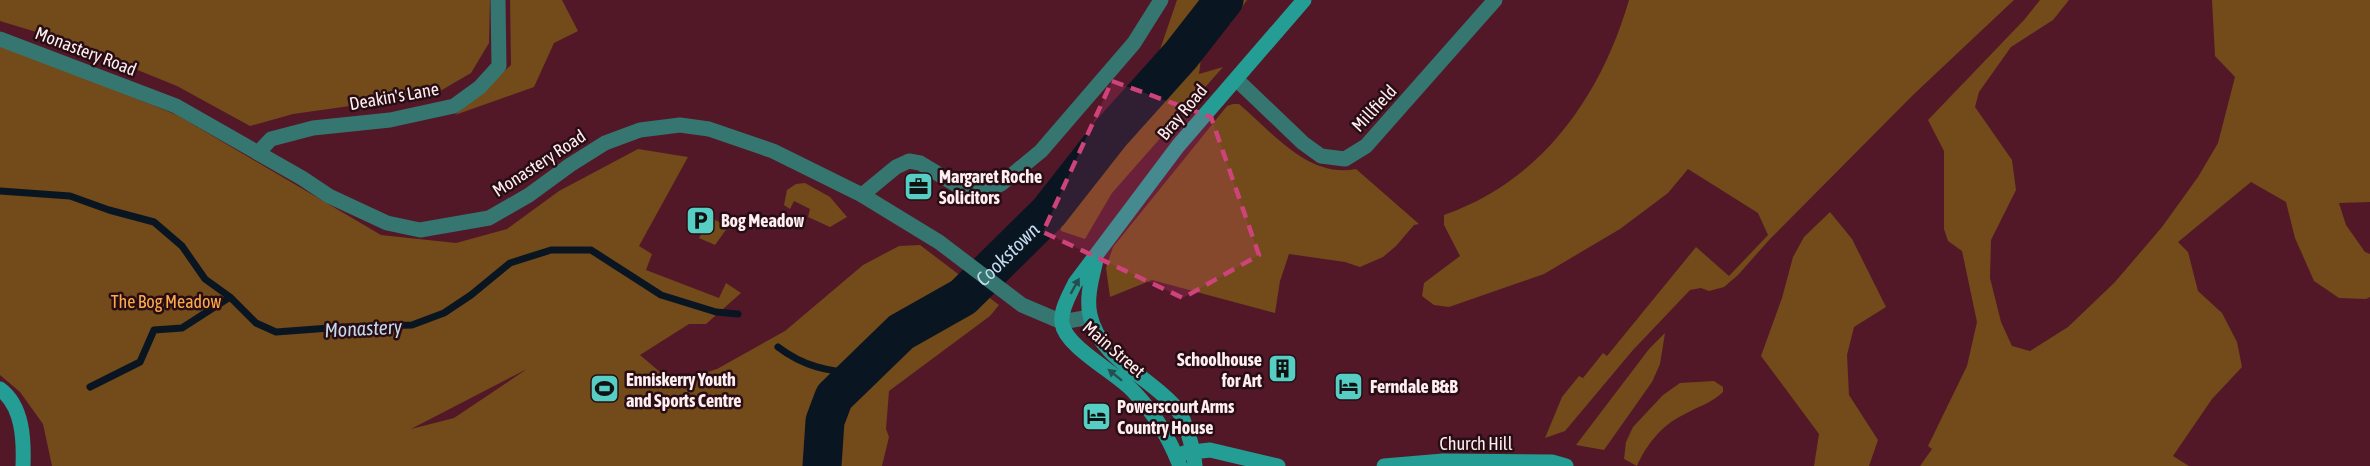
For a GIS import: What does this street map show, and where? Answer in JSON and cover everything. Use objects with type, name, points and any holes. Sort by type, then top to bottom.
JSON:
[{"type":"main road","name":"Bray Road","points":[[1062,322],[1066,303],[1075,284],[1178,146],[1304,0]]},
{"type":"main road","name":"Bray Road","points":[[1090,317],[1090,291],[1097,254]]},
{"type":"main road","name":"Main Street","points":[[1090,317],[1105,345],[1114,356],[1153,386],[1178,410],[1195,459]]},
{"type":"main road","name":"Main Street","points":[[1062,322],[1068,338],[1132,390],[1147,406],[1160,423],[1177,460]]},
{"type":"main road","points":[[0,389],[8,395],[18,415],[23,434],[24,466]]},
{"type":"main road","points":[[1177,460],[1195,459],[1210,450],[1278,466]]},
{"type":"main road","name":"Church Hill","points":[[1384,466],[1443,461],[1552,462],[1566,466]]},
{"type":"street","name":"Deakin's Lane","points":[[258,153],[271,139],[314,128],[390,120],[454,106],[480,87],[499,66],[498,0]]},
{"type":"street","points":[[862,195],[896,167],[909,161],[920,163],[965,190],[984,192],[1001,184],[1041,151],[1134,43],[1161,0]]},
{"type":"street","name":"Millfield","points":[[1236,78],[1304,143],[1321,156],[1345,159],[1366,146],[1495,0]]},
{"type":"street","name":"Monastery Road","points":[[0,39],[176,106],[328,196],[387,223],[420,230],[489,218],[529,195],[605,143],[640,130],[680,125],[710,129],[742,138],[789,158],[862,195],[939,242],[1016,301],[1062,322]]},
{"type":"street","points":[[1062,322],[1090,317]]},
{"type":"highlighted area","points":[[1112,81],[1211,117],[1259,255],[1183,298],[1043,232]]},
{"type":"green space","points":[[0,0],[490,0],[489,43],[471,73],[435,94],[293,114],[250,126],[177,86],[66,41],[0,21]]},
{"type":"green space","points":[[510,0],[562,0],[578,31],[554,43],[534,87],[455,115],[511,65]]},
{"type":"green space","points":[[1177,0],[1247,0],[1230,24],[1197,26],[1202,51],[1199,74],[1223,67],[1112,193],[1085,239],[1061,231],[1057,177],[1100,136],[1154,67]]},
{"type":"green space","points":[[1629,0],[2014,0],[1913,95],[1770,239],[1738,275],[1724,287],[1709,291],[1701,288],[1690,290],[1633,350],[1565,431],[1545,438],[1562,397],[1579,376],[1583,378],[1603,353],[1607,356],[1696,247],[1729,276],[1768,235],[1758,213],[1688,169],[1668,193],[1620,229],[1544,274],[1449,307],[1434,305],[1422,296],[1424,283],[1460,256],[1444,225],[1444,215],[1479,200],[1510,181],[1563,131],[1584,101],[1602,69]]},
{"type":"green space","points":[[2040,0],[2069,0],[2053,20],[2011,47],[1979,92],[1975,107],[2012,160],[2016,190],[1991,240],[1990,278],[2001,322],[2012,346],[2030,351],[2068,327],[2115,282],[2162,227],[2198,177],[2218,143],[2235,77],[2215,56],[2212,0],[2370,0],[2370,202],[2339,203],[2346,225],[2365,252],[2370,254],[2370,297],[2366,299],[2339,298],[2314,281],[2295,238],[2286,202],[2251,182],[2178,242],[2188,252],[2198,291],[2222,313],[2237,342],[2242,367],[2212,399],[2173,456],[2189,466],[1920,466],[1932,449],[1928,446],[1967,366],[1977,322],[1962,251],[1948,241],[1944,229],[1944,151],[1928,120],[2024,20]]},
{"type":"green space","name":"The Bog Meadow","points":[[0,44],[177,115],[381,235],[456,243],[507,229],[559,191],[638,149],[688,157],[639,246],[652,254],[646,270],[719,298],[726,283],[741,293],[706,324],[689,324],[640,355],[673,383],[717,369],[785,331],[863,265],[899,246],[920,245],[999,305],[990,316],[889,391],[886,429],[889,437],[882,466],[52,466],[43,424],[20,392],[0,375]],"holes":[[[527,369],[454,418],[411,429]]]},
{"type":"green space","points":[[1239,104],[1278,140],[1307,160],[1323,167],[1339,170],[1356,169],[1419,224],[1414,225],[1383,257],[1360,267],[1345,262],[1289,254],[1280,281],[1275,313],[1152,280],[1110,297],[1106,268],[1113,247],[1227,106]]},
{"type":"green space","points":[[805,183],[830,197],[847,217],[830,227],[808,217],[810,209],[794,201],[790,209],[784,205],[787,190],[796,184]]},
{"type":"green space","points":[[1830,212],[1852,239],[1886,307],[1854,327],[1847,355],[1849,395],[1878,440],[1869,466],[1814,466],[1819,434],[1761,356],[1782,298],[1793,257],[1804,237]]},
{"type":"green space","points":[[710,217],[728,227],[715,245],[699,238]]},
{"type":"green space","points":[[1665,333],[1660,364],[1652,382],[1604,450],[1576,445],[1649,349]]},
{"type":"green space","points":[[1714,381],[1723,387],[1723,392],[1719,396],[1668,424],[1650,443],[1637,466],[1624,459],[1626,442],[1633,427],[1663,395],[1680,383]]},
{"type":"waterway","name":"Cookstown","points":[[822,466],[825,421],[834,397],[901,332],[963,297],[1049,212],[1111,133],[1181,55],[1224,0]]},
{"type":"waterway","name":"Monastery","points":[[0,191],[70,196],[109,210],[154,222],[182,246],[205,279],[230,297],[256,323],[276,332],[412,325],[444,313],[471,295],[510,263],[551,250],[591,250],[661,295],[716,312],[738,314]]},
{"type":"waterway","points":[[90,387],[140,362],[154,330],[182,328],[230,297]]},
{"type":"waterway","name":"Monastery","points":[[778,347],[807,364],[860,374]]},
{"type":"place","name":"Margaret Roche Solicitors","points":[[918,186]]},
{"type":"place","name":"Bog Meadow","points":[[700,220]]},
{"type":"place","name":"Schoolhouse for Art","points":[[1283,369]]},
{"type":"place","name":"Ferndale B&B","points":[[1349,386]]},
{"type":"place","name":"Enniskerry Youth and Sports Centre","points":[[605,389]]},
{"type":"place","name":"Powerscourt Arms Country House","points":[[1096,416]]}]
